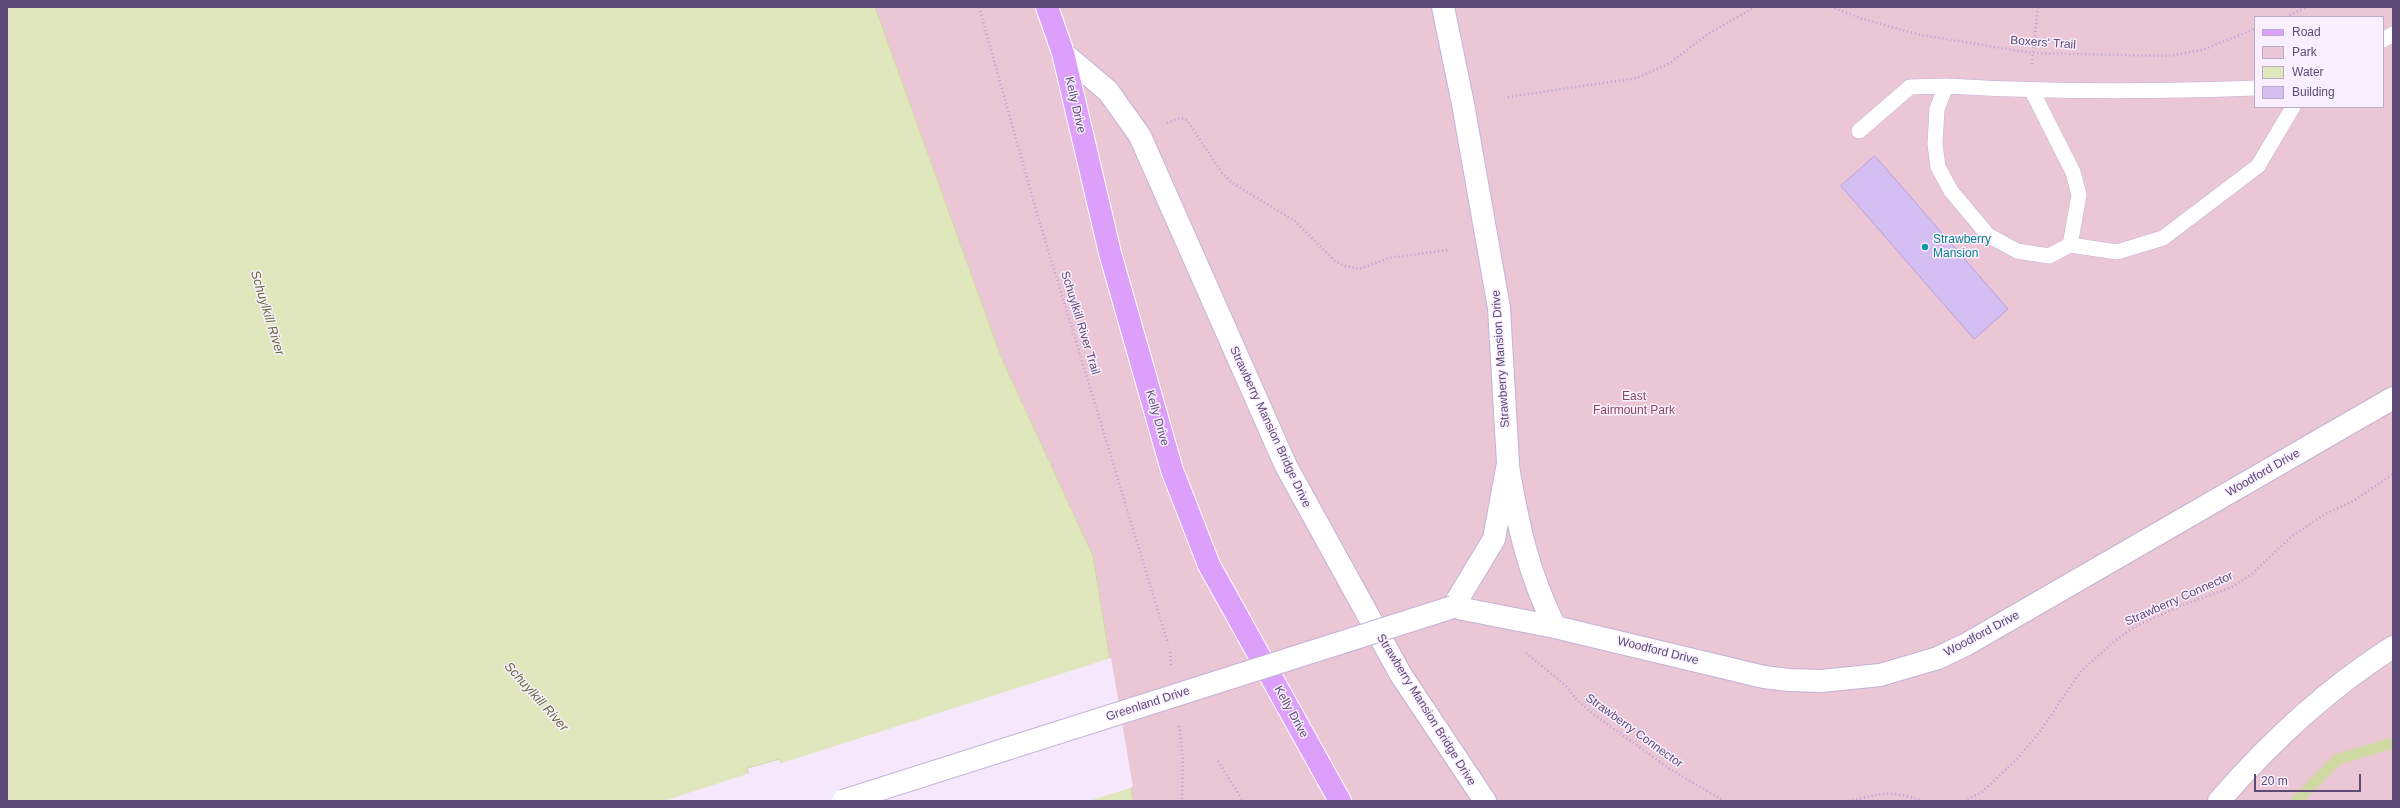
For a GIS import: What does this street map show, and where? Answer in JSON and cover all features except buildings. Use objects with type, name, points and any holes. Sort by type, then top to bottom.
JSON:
[{"type":"main road","name":"Kelly Drive","points":[[1048,7],[1063,53],[1110,253],[1172,470],[1209,564],[1340,801]]},
{"type":"street","name":"Strawberry Mansion Drive","points":[[1443,7],[1463,104],[1499,308],[1508,463],[1494,539],[1452,607]]},
{"type":"street","name":"Strawberry Mansion Bridge Drive","points":[[1063,53],[1108,91],[1140,136],[1286,466],[1401,675],[1485,801]]},
{"type":"street","name":"Woodford Drive","points":[[1452,607],[1555,627],[1764,677],[1821,681],[1848,679],[1908,667],[1938,658],[1967,644],[2393,398]]},
{"type":"street","points":[[1508,463],[1518,523],[1530,568],[1555,627]]},
{"type":"street","name":"Greenland Drive","points":[[843,801],[1452,607]]},
{"type":"street","points":[[2218,801],[2244,772],[2301,717],[2334,689],[2393,647]]},
{"type":"lane","points":[[2384,39],[2393,34]]},
{"type":"lane","points":[[1946,86],[1937,109],[1935,144],[1938,167],[1951,192],[1988,235],[2017,251],[2049,256],[2070,245],[2117,252],[2163,238],[2258,166],[2292,108]]},
{"type":"lane","points":[[1859,131],[1910,87],[1946,86],[2032,91],[2153,92],[2254,88]]},
{"type":"lane","points":[[2032,91],[2073,172],[2079,194],[2070,245]]},
{"type":"path","name":"Schuylkill River Trail","points":[[979,7],[1036,210],[1168,644]]},
{"type":"path","points":[[1508,97],[1585,84],[1637,78],[1670,63],[1708,34],[1755,7]]},
{"type":"path","name":"Boxers' Trail","points":[[1831,7],[1863,19],[1921,35],[2032,53],[2168,56],[2202,50],[2254,29]]},
{"type":"path","points":[[2032,53],[2038,7]]},
{"type":"path","points":[[2288,16],[2306,7]]},
{"type":"path","points":[[1166,123],[1180,118],[1187,120],[1222,173],[1232,182],[1289,217],[1335,261],[1345,266],[1359,269],[1389,258],[1447,250]]},
{"type":"path","name":"Strawberry Connector","points":[[1964,801],[1982,792],[2017,759],[2039,733],[2081,671],[2114,641],[2134,627],[2180,606],[2232,587],[2252,574],[2291,536],[2325,514],[2353,501],[2393,474]]},
{"type":"path","name":"Strawberry Connector","points":[[1522,650],[1566,686],[1576,699],[1592,713],[1670,769],[1724,801]]},
{"type":"path","points":[[1218,760],[1243,801]]},
{"type":"path","points":[[1848,801],[1872,794],[1892,792],[1922,801]]},
{"type":"green space","name":"East Fairmount Park","points":[[875,7],[2393,7],[2393,801],[1133,801],[1092,556],[1001,357]]},
{"type":"water","name":"Schuylkill River","points":[[7,7],[875,7],[1001,357],[1093,556],[1133,801],[792,801],[780,759],[747,768],[756,801],[7,801]]},
{"type":"pier","points":[[1111,658],[1133,787],[1089,801],[790,801],[779,764]]},
{"type":"pier","points":[[750,773],[758,801],[664,801]]},
{"type":"waterway","points":[[2296,801],[2338,759],[2393,743]]},
{"type":"place","name":"Strawberry Mansion","points":[[1925,247]]}]
